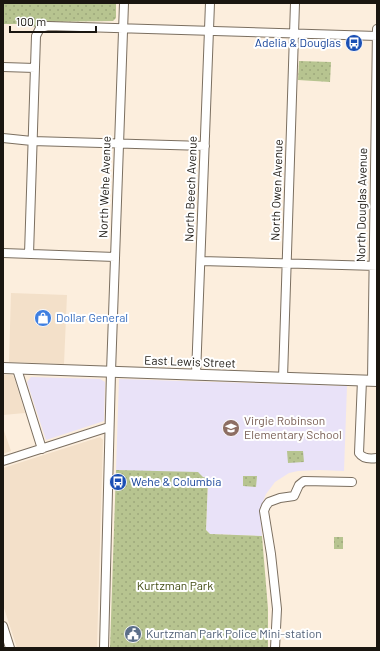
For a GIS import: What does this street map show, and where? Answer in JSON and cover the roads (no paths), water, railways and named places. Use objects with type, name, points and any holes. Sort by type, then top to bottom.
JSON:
[{"type":"main road","name":"East Lewis Street","points":[[3,368],[370,381]]},
{"type":"street","name":"North Wehe Avenue","points":[[104,648],[109,427],[124,3]]},
{"type":"street","name":"North Beech Avenue","points":[[196,375],[210,3]]},
{"type":"street","name":"North Owen Avenue","points":[[283,378],[295,3]]},
{"type":"street","points":[[29,254],[36,36],[40,28],[48,26],[377,36]]},
{"type":"street","name":"North Douglas Avenue","points":[[377,29],[375,266],[370,381],[359,453],[361,456],[367,458],[377,458]]},
{"type":"street","points":[[3,67],[35,68]]},
{"type":"street","points":[[3,138],[32,141],[205,146]]},
{"type":"street","points":[[3,253],[115,257]]},
{"type":"street","points":[[201,261],[375,266]]},
{"type":"street","points":[[17,369],[42,449]]},
{"type":"street","points":[[3,461],[109,427]]},
{"type":"street","points":[[275,648],[277,609],[271,554],[264,516],[266,506],[269,502],[275,499],[294,496],[299,485],[304,481],[352,482]]},
{"type":"street","points":[[3,626],[10,648]]},
{"type":"place","name":"Adelia & Douglas","points":[[354,43]]},
{"type":"place","name":"Dollar General","points":[[43,318]]},
{"type":"place","name":"Virgie Robinson Elementary School","points":[[231,428]]},
{"type":"place","name":"Wehe & Columbia","points":[[118,482]]},
{"type":"place","name":"Kurtzman Park Police Mini-station","points":[[133,634]]},
{"type":"park label","name":"Kurtzman Park","points":[[175,586]]}]
